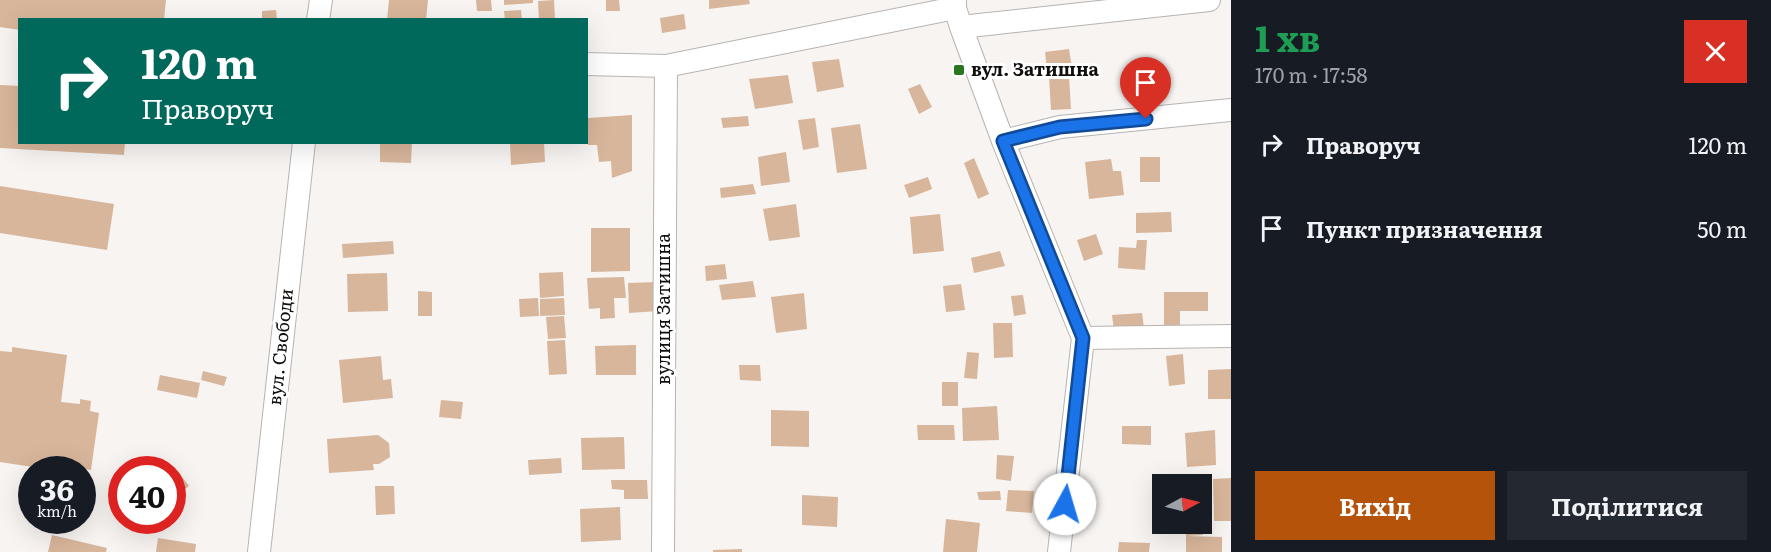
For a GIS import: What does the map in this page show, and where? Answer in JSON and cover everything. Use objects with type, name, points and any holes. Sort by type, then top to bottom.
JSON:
[{"type":"street","points":[[318,18],[321,0]]},
{"type":"street","points":[[588,64],[666,66],[957,11],[1209,0]]},
{"type":"street","points":[[957,11],[1003,141],[1083,338],[1059,552]]},
{"type":"street","name":"вулиця Затишна","points":[[663,552],[666,66]]},
{"type":"street","points":[[1003,141],[1060,127],[1231,111]]},
{"type":"street","name":"вул. Свободи","points":[[259,552],[304,144]]},
{"type":"street","points":[[1083,338],[1231,336]]},
{"type":"building","points":[[0,0],[166,0],[164,18],[18,18],[18,30],[0,27]]},
{"type":"building","points":[[389,0],[428,0],[426,18],[387,18]]},
{"type":"building","points":[[476,0],[491,0],[492,11],[477,11]]},
{"type":"building","points":[[504,0],[533,0],[533,3],[504,5]]},
{"type":"building","points":[[554,0],[555,18],[539,18],[538,1]]},
{"type":"building","points":[[606,0],[619,0],[620,11],[606,11]]},
{"type":"building","points":[[709,0],[749,0],[750,4],[709,9]]},
{"type":"building","points":[[276,10],[277,18],[262,18],[262,11]]},
{"type":"building","points":[[521,10],[522,18],[505,18],[504,11]]},
{"type":"building","points":[[684,14],[686,29],[662,33],[660,18]]},
{"type":"building","points":[[1069,49],[1072,68],[1047,71],[1045,52]]},
{"type":"building","points":[[839,59],[844,87],[817,92],[812,62]]},
{"type":"building","points":[[788,75],[793,103],[755,109],[749,79]]},
{"type":"building","points":[[1069,76],[1071,109],[1051,110],[1049,77]]},
{"type":"building","points":[[920,84],[932,107],[919,114],[908,89]]},
{"type":"building","points":[[0,85],[18,86],[18,144],[125,144],[124,155],[0,148]]},
{"type":"building","points":[[632,115],[632,171],[612,178],[611,161],[599,162],[597,145],[588,145],[588,118]]},
{"type":"building","points":[[748,116],[749,126],[723,128],[721,118]]},
{"type":"building","points":[[815,118],[819,147],[803,150],[798,120]]},
{"type":"building","points":[[860,124],[867,169],[837,173],[831,128]]},
{"type":"building","points":[[380,144],[412,144],[411,163],[380,162]]},
{"type":"building","points":[[510,144],[544,144],[545,162],[511,165]]},
{"type":"building","points":[[786,152],[790,182],[761,186],[758,157]]},
{"type":"building","points":[[1140,157],[1160,157],[1160,182],[1140,182]]},
{"type":"building","points":[[974,158],[989,194],[978,199],[964,163]]},
{"type":"building","points":[[1111,159],[1113,171],[1121,171],[1124,195],[1089,199],[1085,162]]},
{"type":"building","points":[[928,177],[932,189],[909,198],[904,185]]},
{"type":"building","points":[[753,184],[756,194],[721,198],[720,188]]},
{"type":"building","points":[[0,186],[114,204],[107,250],[0,233]]},
{"type":"building","points":[[796,204],[800,237],[769,241],[763,209]]},
{"type":"building","points":[[1171,212],[1172,232],[1136,233],[1136,213]]},
{"type":"building","points":[[940,214],[944,251],[913,254],[910,217]]},
{"type":"building","points":[[591,228],[630,228],[630,271],[591,272]]},
{"type":"building","points":[[1096,234],[1103,254],[1084,261],[1077,240]]},
{"type":"building","points":[[1137,240],[1147,240],[1145,270],[1118,268],[1119,247],[1136,248]]},
{"type":"building","points":[[393,241],[394,254],[343,258],[342,244]]},
{"type":"building","points":[[1000,251],[1005,266],[974,273],[971,258]]},
{"type":"building","points":[[725,264],[727,279],[706,281],[705,266]]},
{"type":"building","points":[[563,272],[564,296],[540,298],[539,273]]},
{"type":"building","points":[[387,273],[388,311],[348,312],[347,274]]},
{"type":"building","points":[[624,277],[626,298],[614,298],[615,318],[600,319],[600,308],[589,309],[587,278]]},
{"type":"building","points":[[753,281],[756,297],[722,300],[719,285]]},
{"type":"building","points":[[657,282],[658,311],[629,313],[628,283]]},
{"type":"building","points":[[961,284],[965,310],[946,312],[943,286]]},
{"type":"building","points":[[418,291],[432,292],[432,316],[418,316]]},
{"type":"building","points":[[1164,292],[1208,292],[1208,311],[1180,311],[1180,326],[1164,326]]},
{"type":"building","points":[[804,293],[807,329],[776,333],[771,297]]},
{"type":"building","points":[[1023,295],[1026,314],[1014,316],[1011,296]]},
{"type":"building","points":[[538,298],[539,316],[520,317],[519,299]]},
{"type":"building","points":[[564,298],[565,315],[540,316],[540,299]]},
{"type":"building","points":[[1142,313],[1144,328],[1114,331],[1112,315]]},
{"type":"building","points":[[564,316],[566,338],[548,339],[546,317]]},
{"type":"building","points":[[993,323],[1012,323],[1013,357],[994,358]]},
{"type":"building","points":[[565,340],[567,374],[549,375],[547,341]]},
{"type":"building","points":[[636,345],[636,375],[596,375],[595,346]]},
{"type":"building","points":[[12,347],[67,355],[61,402],[80,404],[80,399],[91,401],[90,411],[99,413],[93,456],[18,456],[18,465],[0,462],[0,351],[12,352]]},
{"type":"building","points":[[967,352],[979,353],[977,379],[964,378]]},
{"type":"building","points":[[1183,354],[1185,384],[1169,386],[1166,356]]},
{"type":"building","points":[[381,356],[383,380],[391,379],[393,398],[343,403],[339,360]]},
{"type":"building","points":[[739,365],[760,365],[761,381],[740,380]]},
{"type":"building","points":[[1231,369],[1231,399],[1208,399],[1208,370]]},
{"type":"building","points":[[203,371],[227,377],[224,386],[201,380]]},
{"type":"building","points":[[160,375],[200,383],[197,398],[157,390]]},
{"type":"building","points":[[942,382],[958,382],[958,406],[942,406]]},
{"type":"building","points":[[441,400],[463,402],[461,419],[439,417]]},
{"type":"building","points":[[997,406],[999,440],[963,441],[962,408]]},
{"type":"building","points":[[771,410],[809,411],[809,447],[771,446]]},
{"type":"building","points":[[917,425],[954,425],[955,440],[918,440]]},
{"type":"building","points":[[1122,426],[1151,426],[1151,445],[1122,444]]},
{"type":"building","points":[[1215,430],[1216,465],[1187,467],[1185,433]]},
{"type":"building","points":[[378,435],[389,443],[390,457],[379,464],[373,464],[374,470],[329,473],[327,439]]},
{"type":"building","points":[[624,437],[625,469],[582,470],[581,438]]},
{"type":"building","points":[[997,455],[1014,456],[1011,481],[996,479]]},
{"type":"building","points":[[561,458],[562,473],[529,475],[528,460]]},
{"type":"building","points":[[1231,478],[1231,521],[1214,521],[1213,479]]},
{"type":"building","points":[[611,480],[647,480],[648,499],[624,499],[624,490],[612,489]]},
{"type":"building","points":[[375,486],[394,486],[395,514],[376,515]]},
{"type":"building","points":[[1008,490],[1034,491],[1032,513],[1006,511]]},
{"type":"building","points":[[1000,491],[1001,500],[979,500],[977,492]]},
{"type":"building","points":[[802,495],[838,497],[837,527],[802,525]]},
{"type":"building","points":[[620,507],[621,540],[581,542],[580,509]]},
{"type":"building","points":[[946,519],[980,523],[977,552],[943,552]]},
{"type":"building","points":[[1186,534],[1203,534],[1203,535],[1186,536]]},
{"type":"building","points":[[52,535],[107,548],[106,552],[48,552]]},
{"type":"building","points":[[1186,536],[1222,537],[1222,552],[1186,552]]},
{"type":"building","points":[[158,538],[196,544],[195,552],[156,552]]},
{"type":"building","points":[[1119,542],[1150,543],[1149,552],[1118,552]]},
{"type":"building","points":[[742,549],[742,552],[713,552],[713,550]]},
{"type":"place","name":"вул. Затишна","points":[[959,70]]},
{"type":"route","points":[[1065,504],[1083,338],[1003,141],[1060,127],[1146,119]]}]
